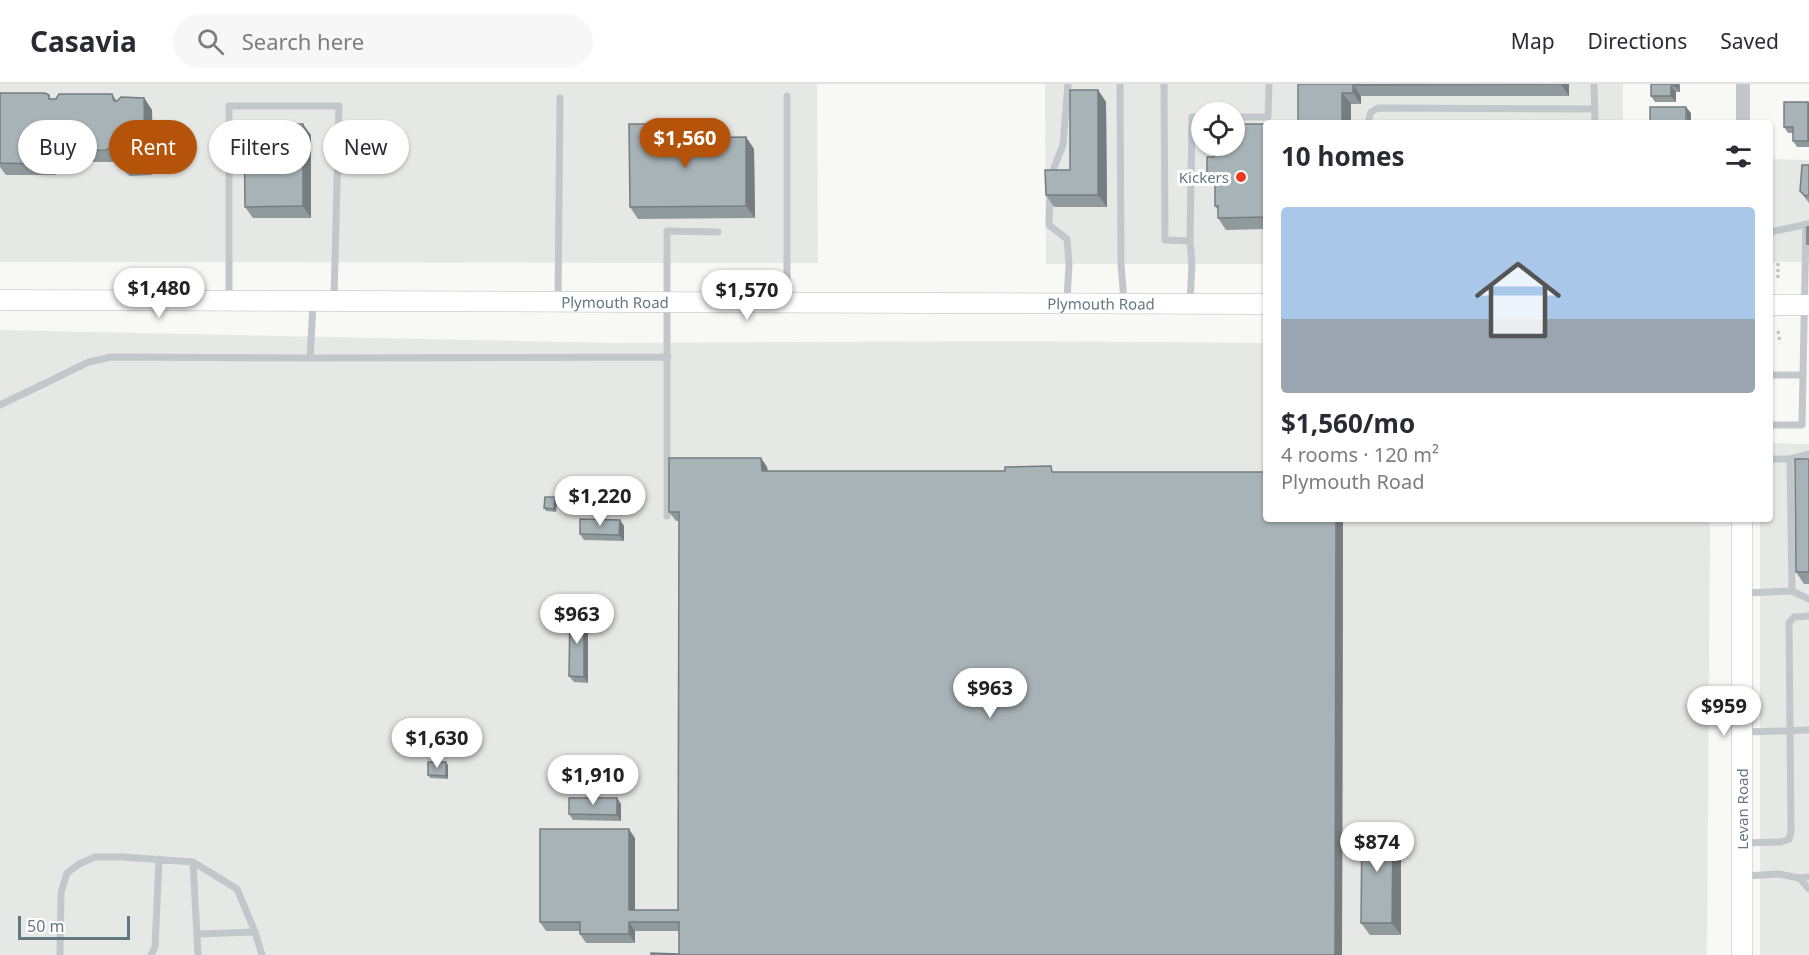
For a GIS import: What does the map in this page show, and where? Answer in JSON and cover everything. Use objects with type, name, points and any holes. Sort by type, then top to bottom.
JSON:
[{"type":"main road","name":"Plymouth Road","points":[[0,300],[1263,304]]},
{"type":"main road","points":[[1773,305],[1807,305]]},
{"type":"main road","name":"Levan Road","points":[[1742,522],[1742,955]]},
{"type":"street","points":[[1743,84],[1743,120]]},
{"type":"lane","points":[[1066,303],[1069,264],[1067,239],[1049,225],[1050,174],[1063,145],[1068,84]]},
{"type":"lane","points":[[1120,84],[1121,264],[1124,304]]},
{"type":"lane","points":[[1164,84],[1165,240],[1190,241]]},
{"type":"lane","points":[[1245,117],[1268,117],[1269,84]]},
{"type":"lane","points":[[1594,84],[1595,120]]},
{"type":"lane","points":[[787,96],[787,303]]},
{"type":"lane","points":[[558,302],[560,98]]},
{"type":"lane","points":[[229,301],[230,106],[339,106],[334,301]]},
{"type":"lane","points":[[1369,120],[1371,112],[1378,108],[1595,109]]},
{"type":"lane","points":[[1190,304],[1191,156]]},
{"type":"lane","points":[[1773,231],[1808,224],[1803,375],[1806,391],[1802,425],[1773,425]]},
{"type":"lane","points":[[667,516],[667,231],[718,232]]},
{"type":"lane","points":[[310,358],[313,301]]},
{"type":"lane","points":[[0,405],[89,362],[111,357],[668,357]]},
{"type":"lane","points":[[1773,375],[1803,375]]},
{"type":"lane","points":[[1773,459],[1790,459],[1809,454]]},
{"type":"lane","points":[[1790,459],[1792,591]]},
{"type":"lane","points":[[1742,593],[1792,591],[1809,599]]},
{"type":"lane","points":[[1743,843],[1782,842],[1789,839],[1791,832],[1791,731],[1789,622],[1794,617],[1809,616]]},
{"type":"lane","points":[[1743,732],[1809,730]]},
{"type":"lane","points":[[60,955],[61,893],[67,873],[79,864],[95,857],[193,862],[237,889],[262,955]]},
{"type":"lane","points":[[151,955],[155,947],[159,859]]},
{"type":"lane","points":[[193,862],[198,955]]},
{"type":"lane","points":[[1742,876],[1779,874],[1799,878],[1809,877]]},
{"type":"lane","points":[[1799,878],[1809,889]]},
{"type":"lane","points":[[197,934],[255,932]]},
{"type":"path","points":[[1778,261],[1778,278]]},
{"type":"path","points":[[1778,331],[1780,343]]},
{"type":"shaded area","points":[[0,84],[817,84],[818,263],[0,262]]},
{"type":"shaded area","points":[[1045,84],[1623,84],[1623,120],[1263,120],[1263,264],[1046,264]]},
{"type":"shaded area","points":[[1773,159],[1809,160],[1809,262],[1773,262]]},
{"type":"shaded area","points":[[0,330],[613,343],[1002,341],[1263,343],[1263,522],[1710,522],[1707,955],[0,955]]},
{"type":"shaded area","points":[[1773,443],[1809,444],[1809,955],[1760,955],[1760,522],[1773,522]]},
{"type":"building","points":[[1298,84],[1561,84],[1353,85],[1353,93],[1342,93],[1342,120],[1298,120]]},
{"type":"building","points":[[1651,84],[1675,84],[1675,86],[1671,86],[1671,96],[1651,96]]},
{"type":"building","points":[[1070,90],[1098,90],[1098,195],[1046,195],[1045,170],[1070,170]]},
{"type":"building","points":[[0,93],[45,93],[49,95],[49,99],[56,99],[59,94],[112,94],[114,101],[121,97],[144,98],[144,120],[109,120],[109,148],[106,150],[97,150],[97,120],[18,120],[18,163],[0,163]]},
{"type":"building","points":[[1784,102],[1808,102],[1808,141],[1793,141],[1793,127],[1784,127]]},
{"type":"building","points":[[1650,107],[1686,107],[1686,120],[1650,120]]},
{"type":"building","points":[[629,124],[678,124],[678,138],[746,137],[746,206],[630,207]]},
{"type":"building","name":"Kickers","points":[[1245,124],[1263,124],[1263,217],[1218,218],[1218,206],[1215,206],[1215,174],[1207,174],[1207,157],[1245,156]]},
{"type":"building","points":[[1802,165],[1809,165],[1809,195],[1805,196],[1800,191]]},
{"type":"building","points":[[245,174],[303,174],[303,206],[245,207]]},
{"type":"building","points":[[1807,227],[1809,227],[1809,244],[1807,244]]},
{"type":"building","points":[[669,458],[761,458],[762,471],[1005,471],[1005,467],[1051,466],[1052,472],[1263,472],[1263,522],[1336,522],[1335,955],[651,955],[651,953],[679,954],[679,922],[629,922],[629,934],[580,934],[580,922],[540,922],[540,829],[629,829],[629,910],[678,910],[679,512],[669,512]]},
{"type":"building","points":[[1795,459],[1809,459],[1809,572],[1796,572]]},
{"type":"building","points":[[545,497],[555,497],[554,509],[544,508]]},
{"type":"building","points":[[580,519],[620,520],[619,535],[580,534]]},
{"type":"building","points":[[570,613],[584,613],[584,677],[569,676]]},
{"type":"building","points":[[428,762],[446,762],[446,776],[428,775]]},
{"type":"building","points":[[569,798],[617,798],[617,815],[569,814]]},
{"type":"building","points":[[1362,823],[1393,823],[1392,923],[1361,923]]},
{"type":"place","name":"Kickers","points":[[1241,177]]}]
